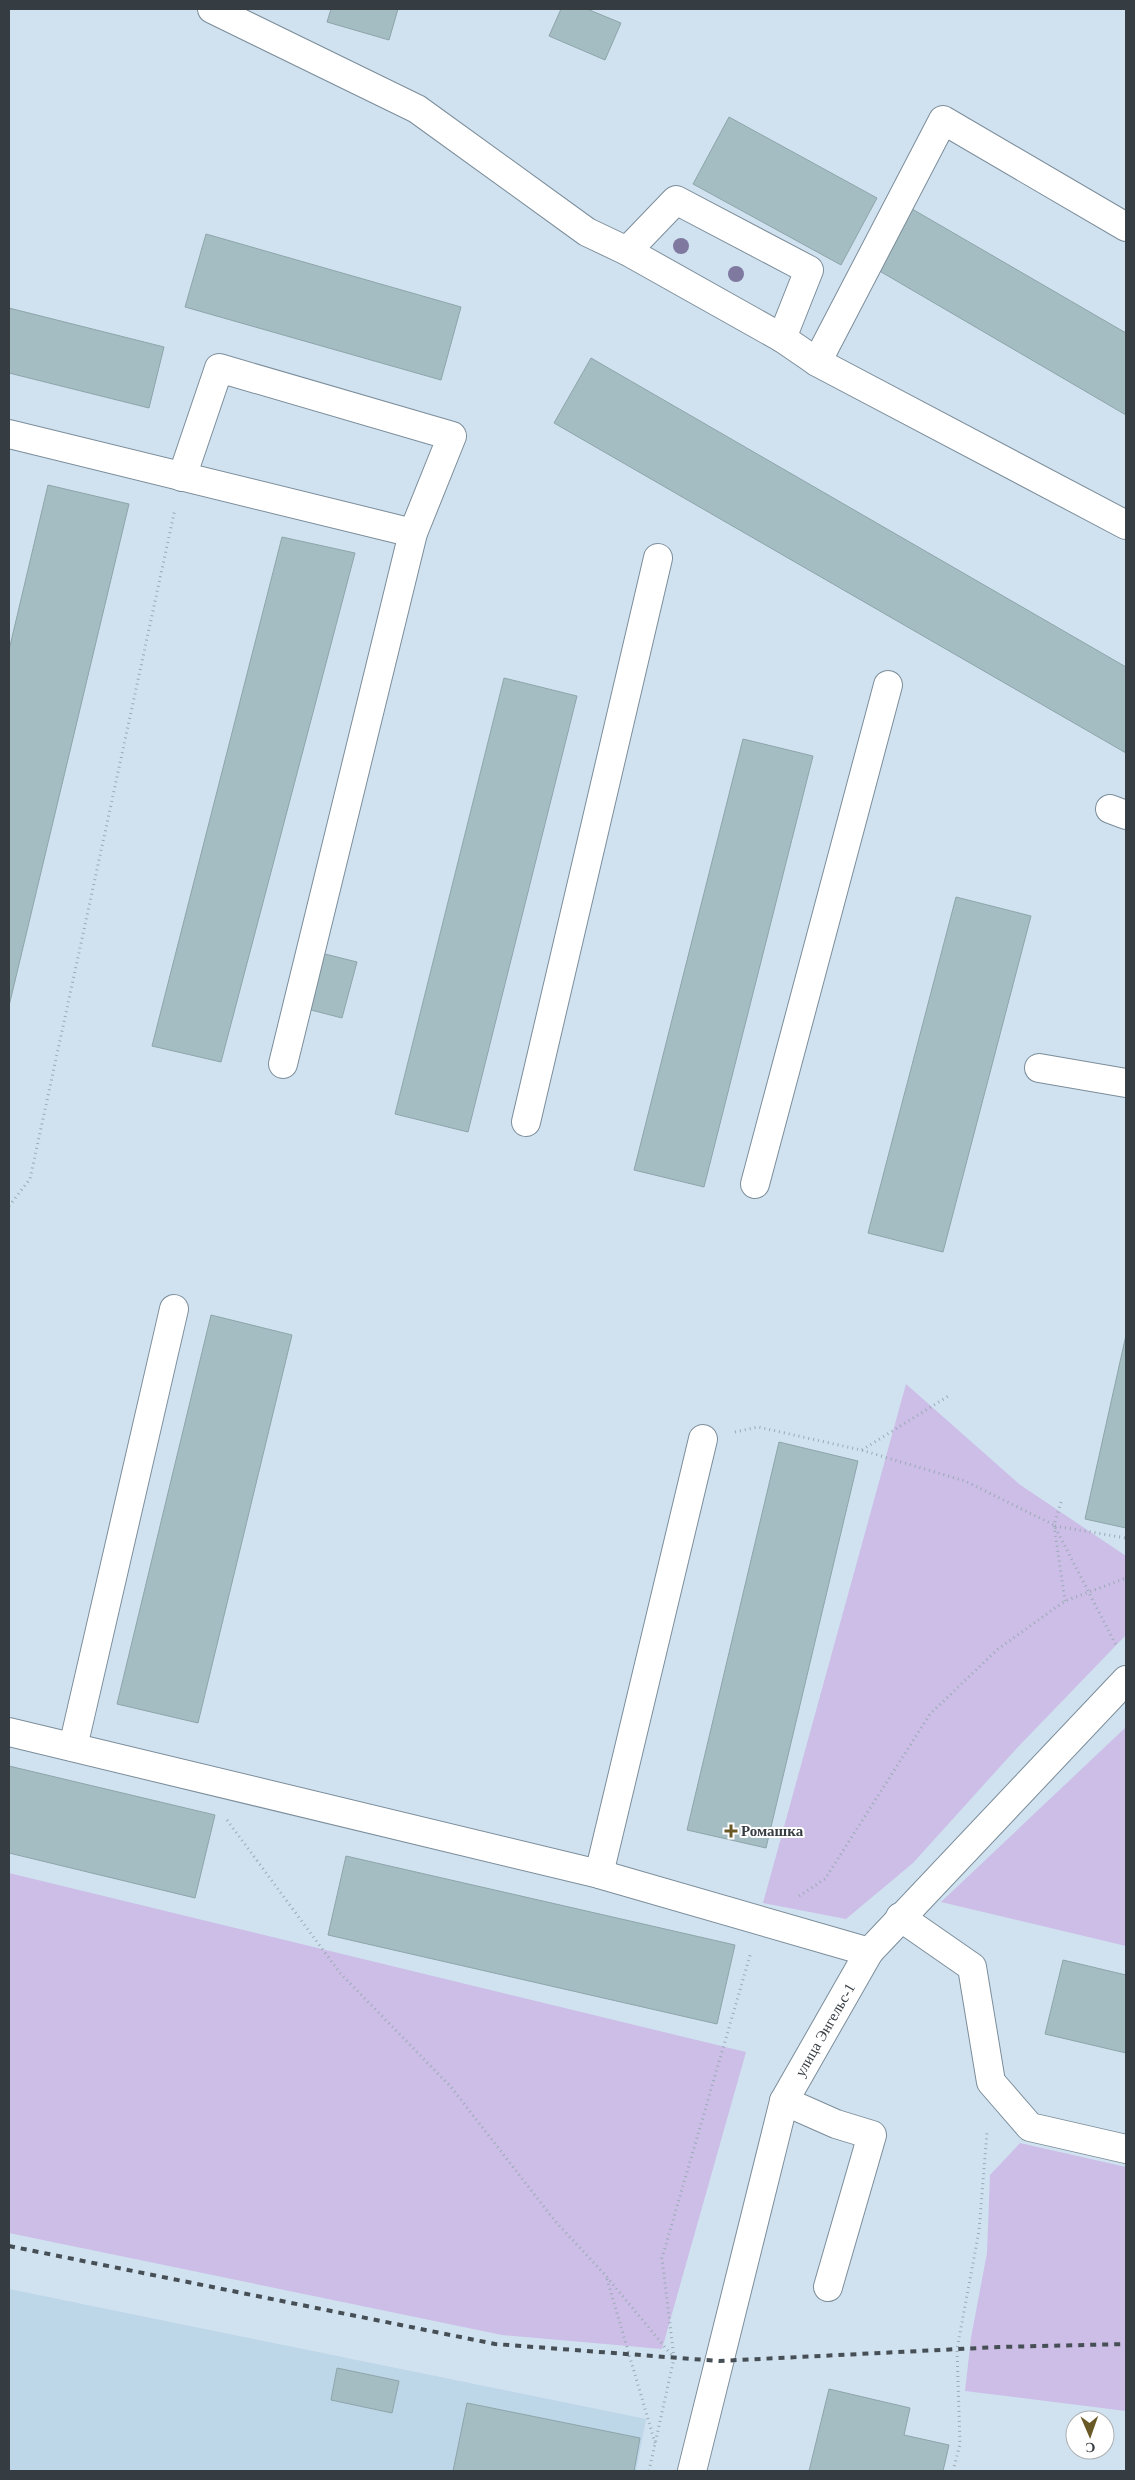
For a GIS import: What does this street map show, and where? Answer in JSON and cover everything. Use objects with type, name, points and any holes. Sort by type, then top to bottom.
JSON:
[{"type":"street","points":[[212,9],[417,109],[587,232],[627,251],[782,338],[817,362],[1126,525]]},
{"type":"street","points":[[817,362],[943,120],[1126,226]]},
{"type":"street","points":[[627,251],[676,200],[809,270],[782,338]]},
{"type":"street","points":[[182,477],[219,368],[452,436],[413,533],[283,1064]]},
{"type":"street","points":[[9,434],[413,533]]},
{"type":"street","points":[[526,1122],[658,558]]},
{"type":"street","points":[[755,1184],[888,685]]},
{"type":"street","points":[[1039,1068],[1126,1083]]},
{"type":"street","points":[[73,1747],[174,1308]]},
{"type":"street","points":[[599,1874],[703,1439]]},
{"type":"street","name":"улица Энгельс-1","points":[[692,2471],[784,2101],[869,1952],[1124,1668]]},
{"type":"street","points":[[9,1732],[599,1874],[869,1952]]},
{"type":"street","points":[[900,1917],[972,1967],[991,2082],[1030,2126],[1126,2149]]},
{"type":"street","points":[[784,2101],[836,2124],[872,2135],[828,2287]]},
{"type":"path","points":[[9,1206],[30,1179],[182,477]]},
{"type":"path","points":[[861,1450],[950,1395]]},
{"type":"path","points":[[703,1439],[758,1427],[861,1450],[965,1481],[1054,1526],[1126,1538]]},
{"type":"path","points":[[1061,1502],[1054,1526],[1065,1601]]},
{"type":"path","points":[[1054,1526],[1110,1636],[1124,1668]]},
{"type":"path","points":[[650,2471],[674,2358],[662,2258],[761,1921],[825,1879],[930,1714],[998,1649],[1065,1601],[1126,1578]]},
{"type":"path","points":[[196,1777],[340,1973],[451,2087],[554,2221],[606,2276],[674,2358]]},
{"type":"path","points":[[953,2471],[960,2444],[957,2349],[979,2231],[991,2082]]},
{"type":"path","points":[[606,2276],[656,2445]]},
{"type":"shaded area","points":[[906,1384],[1019,1484],[1126,1556],[1126,1635],[1017,1748],[913,1863],[846,1919],[763,1903]]},
{"type":"shaded area","points":[[1126,1727],[1126,1946],[941,1902]]},
{"type":"shaded area","points":[[9,1873],[746,2052],[662,2349],[502,2335],[9,2233]]},
{"type":"shaded area","points":[[1020,2143],[1126,2167],[1126,2411],[965,2391],[971,2338],[987,2253],[990,2175]]},
{"type":"shaded area","points":[[9,2289],[646,2419],[636,2471],[9,2471]]},
{"type":"building","points":[[331,9],[398,9],[389,40],[327,22]]},
{"type":"building","points":[[561,9],[587,9],[621,23],[605,60],[549,36]]},
{"type":"building","points":[[729,117],[877,198],[841,265],[693,184]]},
{"type":"building","points":[[907,206],[1126,333],[1126,415],[871,266]]},
{"type":"building","points":[[206,234],[461,307],[441,380],[185,307]]},
{"type":"building","points":[[9,308],[164,347],[149,408],[9,373]]},
{"type":"building","points":[[591,358],[1126,667],[1126,753],[554,423]]},
{"type":"building","points":[[48,485],[129,504],[9,1006],[9,650]]},
{"type":"building","points":[[282,537],[355,553],[221,1062],[152,1046]]},
{"type":"building","points":[[504,678],[577,696],[468,1132],[395,1114]]},
{"type":"building","points":[[743,739],[813,756],[704,1187],[634,1170]]},
{"type":"building","points":[[956,897],[1031,916],[943,1252],[868,1233]]},
{"type":"building","points":[[321,953],[357,962],[342,1018],[307,1009]]},
{"type":"building","points":[[211,1315],[292,1335],[198,1723],[117,1704]]},
{"type":"building","points":[[1126,1335],[1126,1528],[1085,1519]]},
{"type":"building","points":[[779,1442],[858,1461],[766,1848],[687,1830]]},
{"type":"building","points":[[9,1766],[215,1815],[195,1898],[9,1853]]},
{"type":"building","points":[[346,1856],[735,1945],[717,2024],[328,1935]]},
{"type":"building","points":[[1063,1960],[1126,1975],[1126,2053],[1045,2034]]},
{"type":"building","points":[[337,2368],[399,2381],[392,2413],[331,2400]]},
{"type":"building","points":[[829,2389],[910,2408],[904,2435],[949,2445],[943,2471],[809,2471]]},
{"type":"building","points":[[467,2403],[640,2438],[634,2471],[453,2471]]},
{"type":"railway","points":[[9,2246],[495,2344],[719,2361],[999,2347],[1126,2344]]},
{"type":"place","name":"Ромашка","points":[[731,1831]]}]
